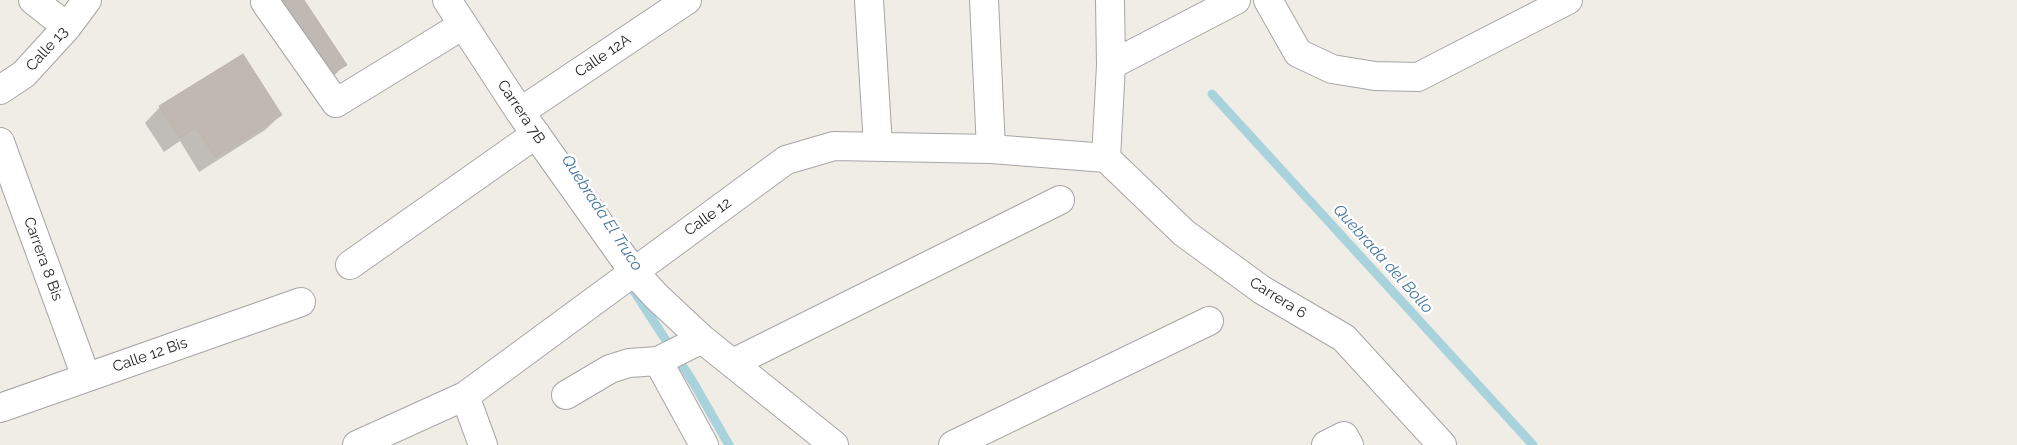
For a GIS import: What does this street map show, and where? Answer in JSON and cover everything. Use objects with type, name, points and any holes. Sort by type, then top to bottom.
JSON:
[{"type":"street","points":[[33,0],[67,27]]},
{"type":"street","name":"Calle 13","points":[[0,90],[24,74],[67,27],[87,0]]},
{"type":"street","name":"Carrera 7B","points":[[447,0],[520,112],[633,271],[656,296],[702,339],[834,445]]},
{"type":"street","points":[[869,0],[878,146]]},
{"type":"street","points":[[984,0],[991,149]]},
{"type":"street","points":[[1106,158],[1111,65],[1110,0]]},
{"type":"street","points":[[1111,65],[1194,10],[1236,0]]},
{"type":"street","points":[[1268,0],[1298,52],[1332,69],[1375,76],[1418,77],[1568,0]]},
{"type":"street","points":[[265,2],[336,103],[464,25]]},
{"type":"street","name":"Calle 12A","points":[[520,112],[680,2]]},
{"type":"street","points":[[350,265],[536,134]]},
{"type":"street","name":"Carrera 8 Bis","points":[[0,142],[86,377]]},
{"type":"street","name":"Calle 12","points":[[357,445],[465,396],[786,160],[834,146],[991,149],[1106,158]]},
{"type":"street","name":"Carrera 6","points":[[1106,158],[1184,233],[1262,290],[1344,338],[1442,445]]},
{"type":"street","points":[[733,363],[1060,200]]},
{"type":"street","name":"Calle 12 Bis","points":[[0,408],[301,302]]},
{"type":"street","points":[[953,445],[1209,321]]},
{"type":"street","points":[[566,395],[610,369],[629,363],[658,361],[702,339]]},
{"type":"street","points":[[658,361],[704,445]]},
{"type":"street","points":[[465,396],[483,445]]},
{"type":"street","points":[[1326,445],[1344,436],[1349,445]]},
{"type":"building","points":[[276,0],[304,0],[347,65],[327,77]]},
{"type":"building","points":[[243,54],[282,115],[215,157],[196,127],[180,138],[159,106]]},
{"type":"waterway","name":"Quebrada del Bollo","points":[[1212,94],[1533,445]]},
{"type":"waterway","name":"Quebrada El Truco","points":[[632,288],[693,382],[729,445]]}]
